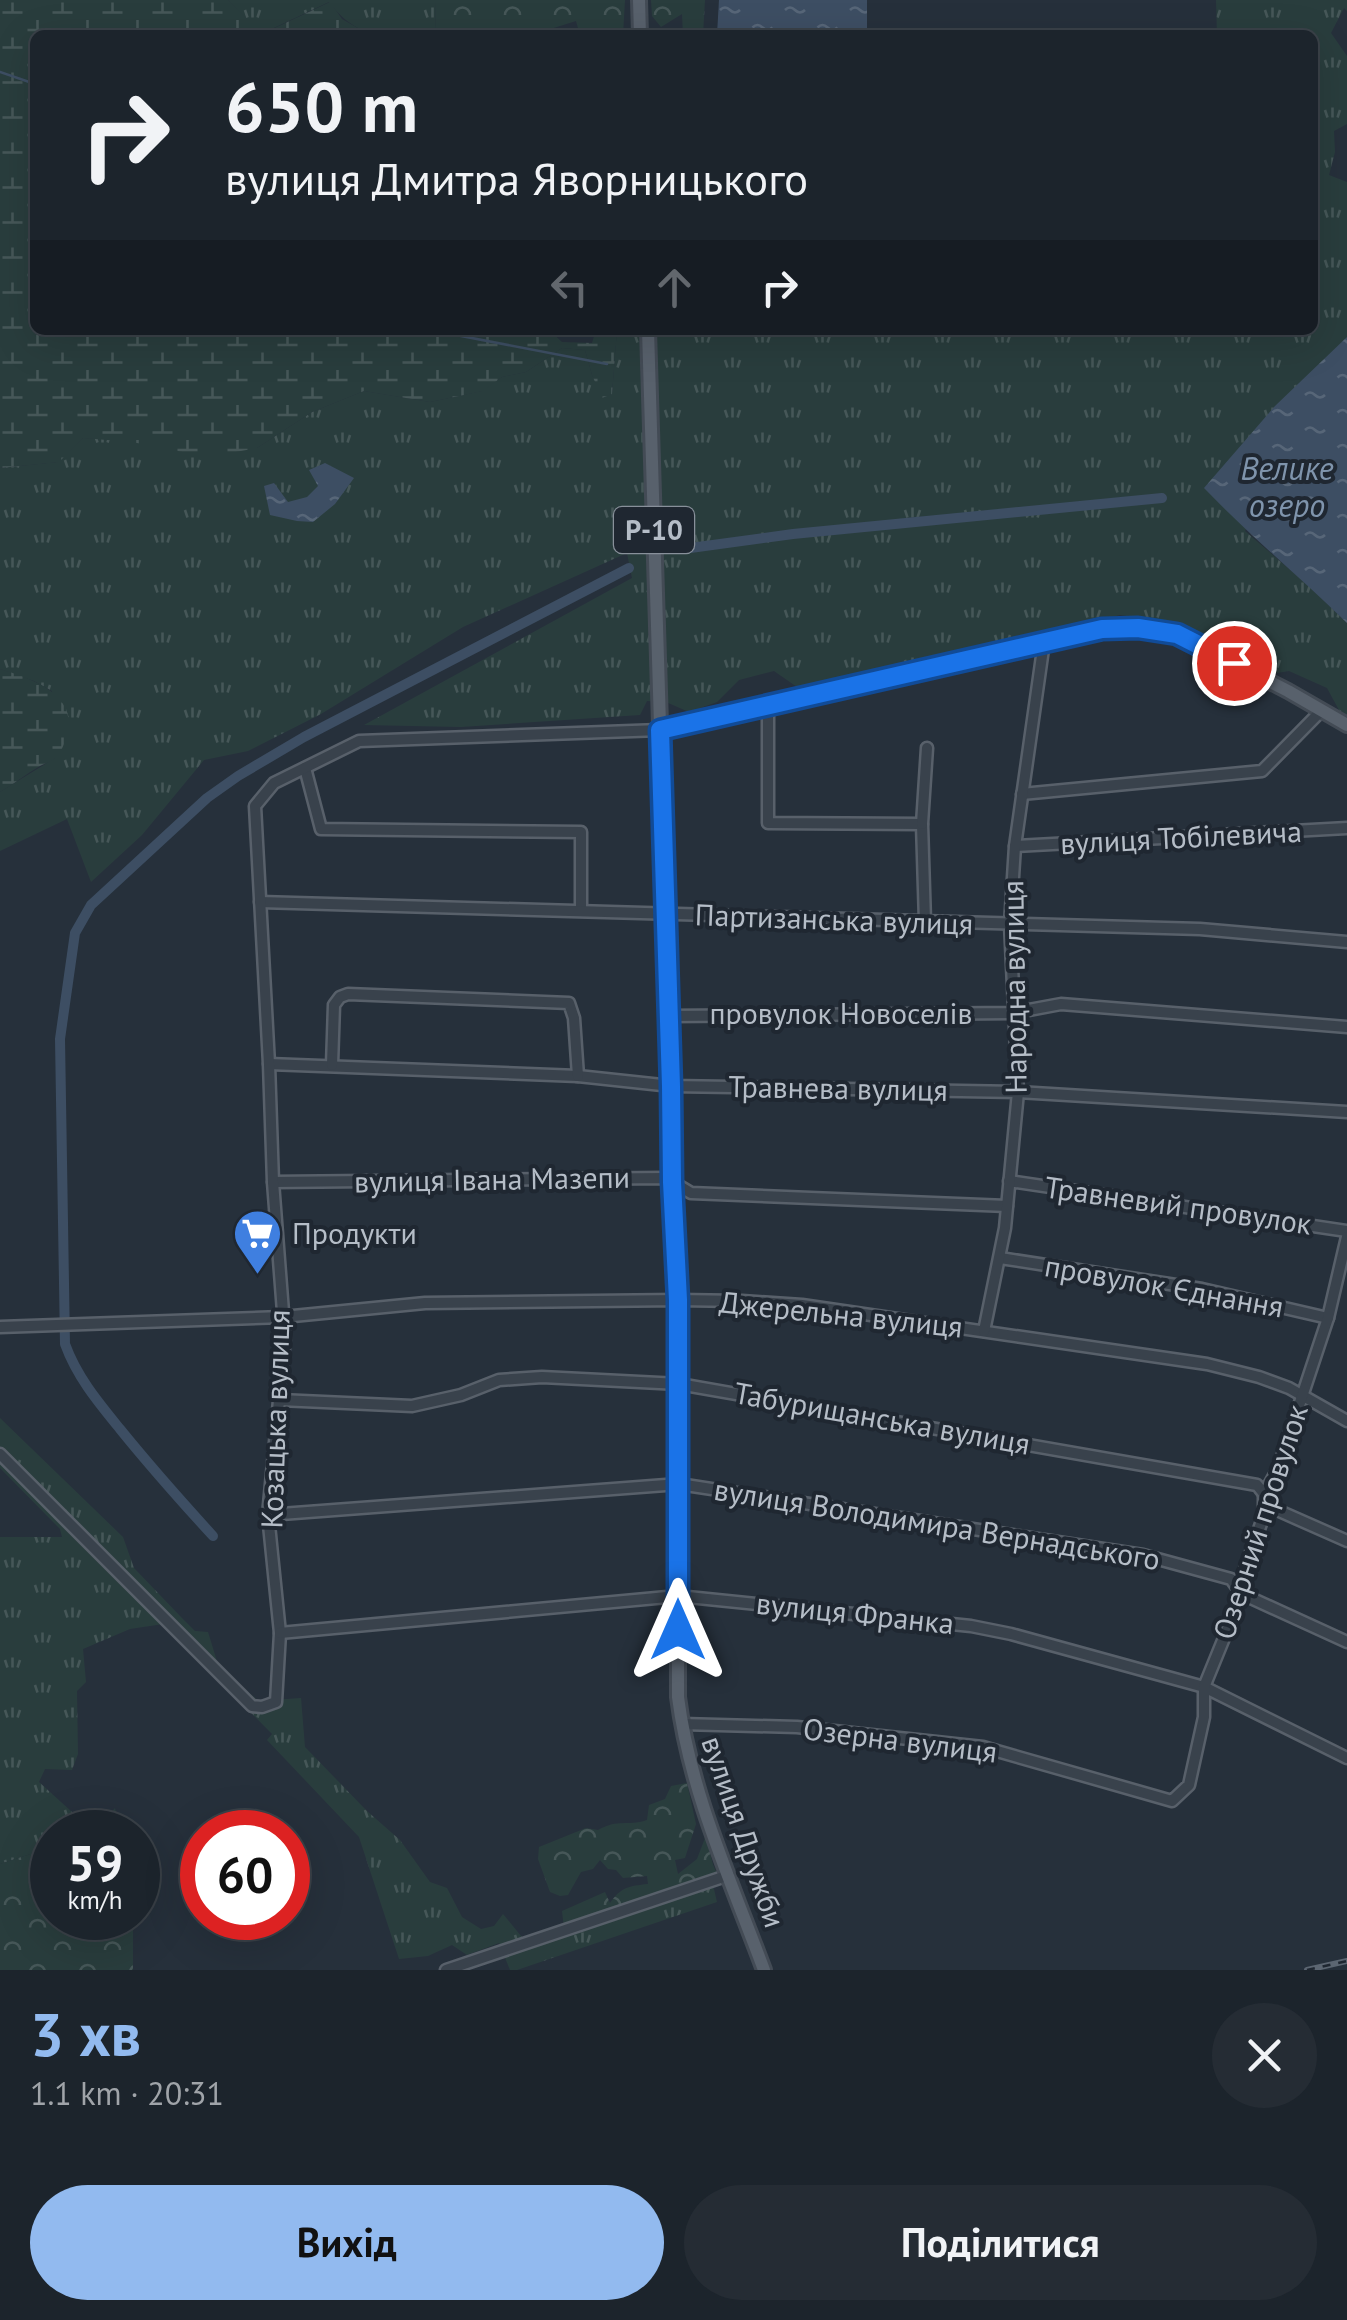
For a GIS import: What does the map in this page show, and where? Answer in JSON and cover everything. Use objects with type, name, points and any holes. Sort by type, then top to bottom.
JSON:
[{"type":"main road","points":[[639,0],[640,30]]},
{"type":"main road","name":"вулиця Дружби","points":[[648,335],[678,1300],[678,1697],[695,1782],[764,1970]]},
{"type":"main road","points":[[660,730],[1102,629],[1138,628],[1177,634],[1347,725]]},
{"type":"street","name":"Народна вулиця","points":[[984,1330],[1000,1258],[1018,1092],[1010,924],[1015,846],[1044,642]]},
{"type":"street","points":[[768,705],[768,823],[922,824]]},
{"type":"street","points":[[1022,794],[1262,771],[1322,710]]},
{"type":"street","points":[[581,910],[581,832],[322,828],[305,768],[359,741],[660,730]]},
{"type":"street","points":[[925,922],[922,824],[927,748]]},
{"type":"street","name":"Козацька вулиця","points":[[0,1454],[252,1706],[276,1702],[280,1633],[268,1515],[284,1338],[272,1182],[256,806],[274,784],[305,768]]},
{"type":"street","name":"вулиця Тобілевича","points":[[1015,846],[1347,828]]},
{"type":"street","name":"Партизанська вулиця","points":[[260,902],[1200,930],[1347,942]]},
{"type":"street","points":[[332,1065],[334,1005],[348,994],[569,1003],[574,1018],[578,1076]]},
{"type":"street","name":"провулок Новоселів","points":[[669,1016],[1013,1013],[1060,1004],[1347,1026]]},
{"type":"street","name":"Травнева вулиця","points":[[269,1064],[578,1076],[671,1086],[1018,1092],[1347,1112]]},
{"type":"street","name":"вулиця Івана Мазепи","points":[[272,1182],[666,1178],[691,1193],[1007,1206]]},
{"type":"street","name":"Травневий провулок","points":[[1010,1181],[1347,1234]]},
{"type":"street","name":"Озерний провулок","points":[[1172,1801],[1190,1785],[1204,1717],[1204,1687],[1242,1594],[1241,1582],[1264,1515],[1264,1494],[1278,1469],[1328,1318],[1344,1266],[1347,1234]]},
{"type":"street","name":"провулок Єднання","points":[[1000,1258],[1202,1289],[1328,1318]]},
{"type":"street","name":"Джерельна вулиця","points":[[0,1327],[283,1317],[424,1304],[678,1300],[802,1305],[1207,1364],[1289,1388],[1347,1422]]},
{"type":"street","name":"Табурищанська вулиця","points":[[280,1400],[412,1406],[461,1395],[498,1380],[542,1377],[679,1384],[1257,1485],[1277,1510],[1347,1542]]},
{"type":"street","name":"вулиця Володимира Вернадського","points":[[268,1515],[678,1484],[1143,1555],[1231,1579],[1242,1594],[1347,1642]]},
{"type":"street","name":"вулиця Франка","points":[[280,1633],[678,1596],[971,1626],[1204,1687],[1347,1758]]},
{"type":"street","name":"Озерна вулиця","points":[[682,1724],[798,1727],[982,1747],[1172,1801]]},
{"type":"street","points":[[446,1970],[729,1875]]},
{"type":"green space","points":[[0,0],[228,0],[258,30],[30,30],[30,335],[554,335],[562,342],[592,343],[594,335],[617,335],[612,394],[602,398],[585,350],[562,348],[526,372],[502,377],[483,391],[430,402],[364,391],[312,412],[257,448],[208,457],[132,442],[83,438],[59,462],[0,468]]},
{"type":"green space","points":[[228,0],[435,0],[436,30],[363,30],[329,2],[270,30],[257,30]]},
{"type":"green space","points":[[435,0],[625,0],[623,30],[579,30],[576,21],[547,30],[436,30]]},
{"type":"green space","points":[[651,0],[705,0],[703,30],[683,30],[682,14],[661,27],[652,16]]},
{"type":"green space","points":[[1216,0],[1347,0],[1347,11],[1344,8],[1331,33],[1347,56],[1347,124],[1334,131],[1335,152],[1329,175],[1347,182],[1347,337],[1245,531],[1347,623],[1347,715],[1339,710],[1327,688],[1289,671],[1271,674],[1162,621],[1120,615],[800,689],[774,671],[739,680],[717,702],[689,712],[666,702],[647,701],[640,715],[461,727],[364,725],[632,578],[627,553],[463,627],[321,714],[248,751],[204,760],[142,835],[91,882],[67,819],[0,851],[0,792],[55,758],[52,691],[0,669],[0,468],[58,462],[83,438],[257,448],[312,412],[364,391],[430,402],[482,391],[502,377],[526,372],[562,348],[585,350],[603,397],[612,394],[617,335],[1318,335],[1318,30],[1217,30]]},
{"type":"green space","points":[[330,2],[342,19],[361,30],[270,30]]},
{"type":"green space","points":[[0,669],[51,691],[67,711],[69,724],[56,757],[0,792]]},
{"type":"green space","points":[[0,1418],[123,1537],[134,1568],[181,1617],[195,1631],[208,1632],[219,1668],[259,1701],[301,1698],[305,1747],[400,1840],[430,1882],[447,1888],[462,1917],[481,1929],[494,1926],[503,1914],[530,1947],[713,1885],[717,1902],[517,1970],[510,1970],[499,1943],[467,1955],[452,1945],[428,1956],[399,1959],[359,1837],[267,1740],[272,1734],[163,1624],[130,1629],[83,1649],[86,1682],[77,1691],[78,1754],[72,1770],[45,1769],[39,1782],[70,1810],[30,1810],[30,1854],[0,1864],[0,1537],[62,1537],[60,1529],[0,1468]]},
{"type":"green space","points":[[687,1783],[696,1824],[685,1858],[675,1860],[678,1874],[697,1859],[705,1838],[717,1873],[564,1928],[562,1911],[605,1892],[610,1903],[626,1888],[648,1884],[647,1876],[623,1878],[600,1860],[593,1869],[581,1872],[568,1895],[560,1896],[550,1892],[538,1859],[539,1847],[586,1828],[598,1830],[612,1824],[647,1820],[649,1805],[665,1799],[671,1786]]},
{"type":"green space","points":[[30,1854],[30,1940],[133,1940],[133,1970],[0,1970],[0,1864]]},
{"type":"water","points":[[719,0],[867,0],[867,30],[717,30]]},
{"type":"water","name":"Велике озеро","points":[[1347,337],[1347,623],[1204,488],[1275,406]]},
{"type":"water","points":[[325,463],[354,478],[335,504],[313,522],[270,515],[264,486],[274,483],[288,502],[307,497],[318,486],[309,470]]},
{"type":"waterway","points":[[0,72],[30,82]]},
{"type":"waterway","points":[[456,335],[607,364]]},
{"type":"waterway","points":[[683,549],[793,534],[1162,498]]},
{"type":"waterway","points":[[213,1536],[104,1409],[65,1344],[60,1039],[75,933],[91,905],[207,798],[238,776],[304,737],[629,568]]},
{"type":"railway","points":[[1307,1970],[1347,1961]]},
{"type":"place","name":"Продукти","points":[[257,1276]]},
{"type":"route","points":[[678,1630],[678,1300],[660,730],[1102,629],[1138,628],[1177,634],[1234,663]]}]
